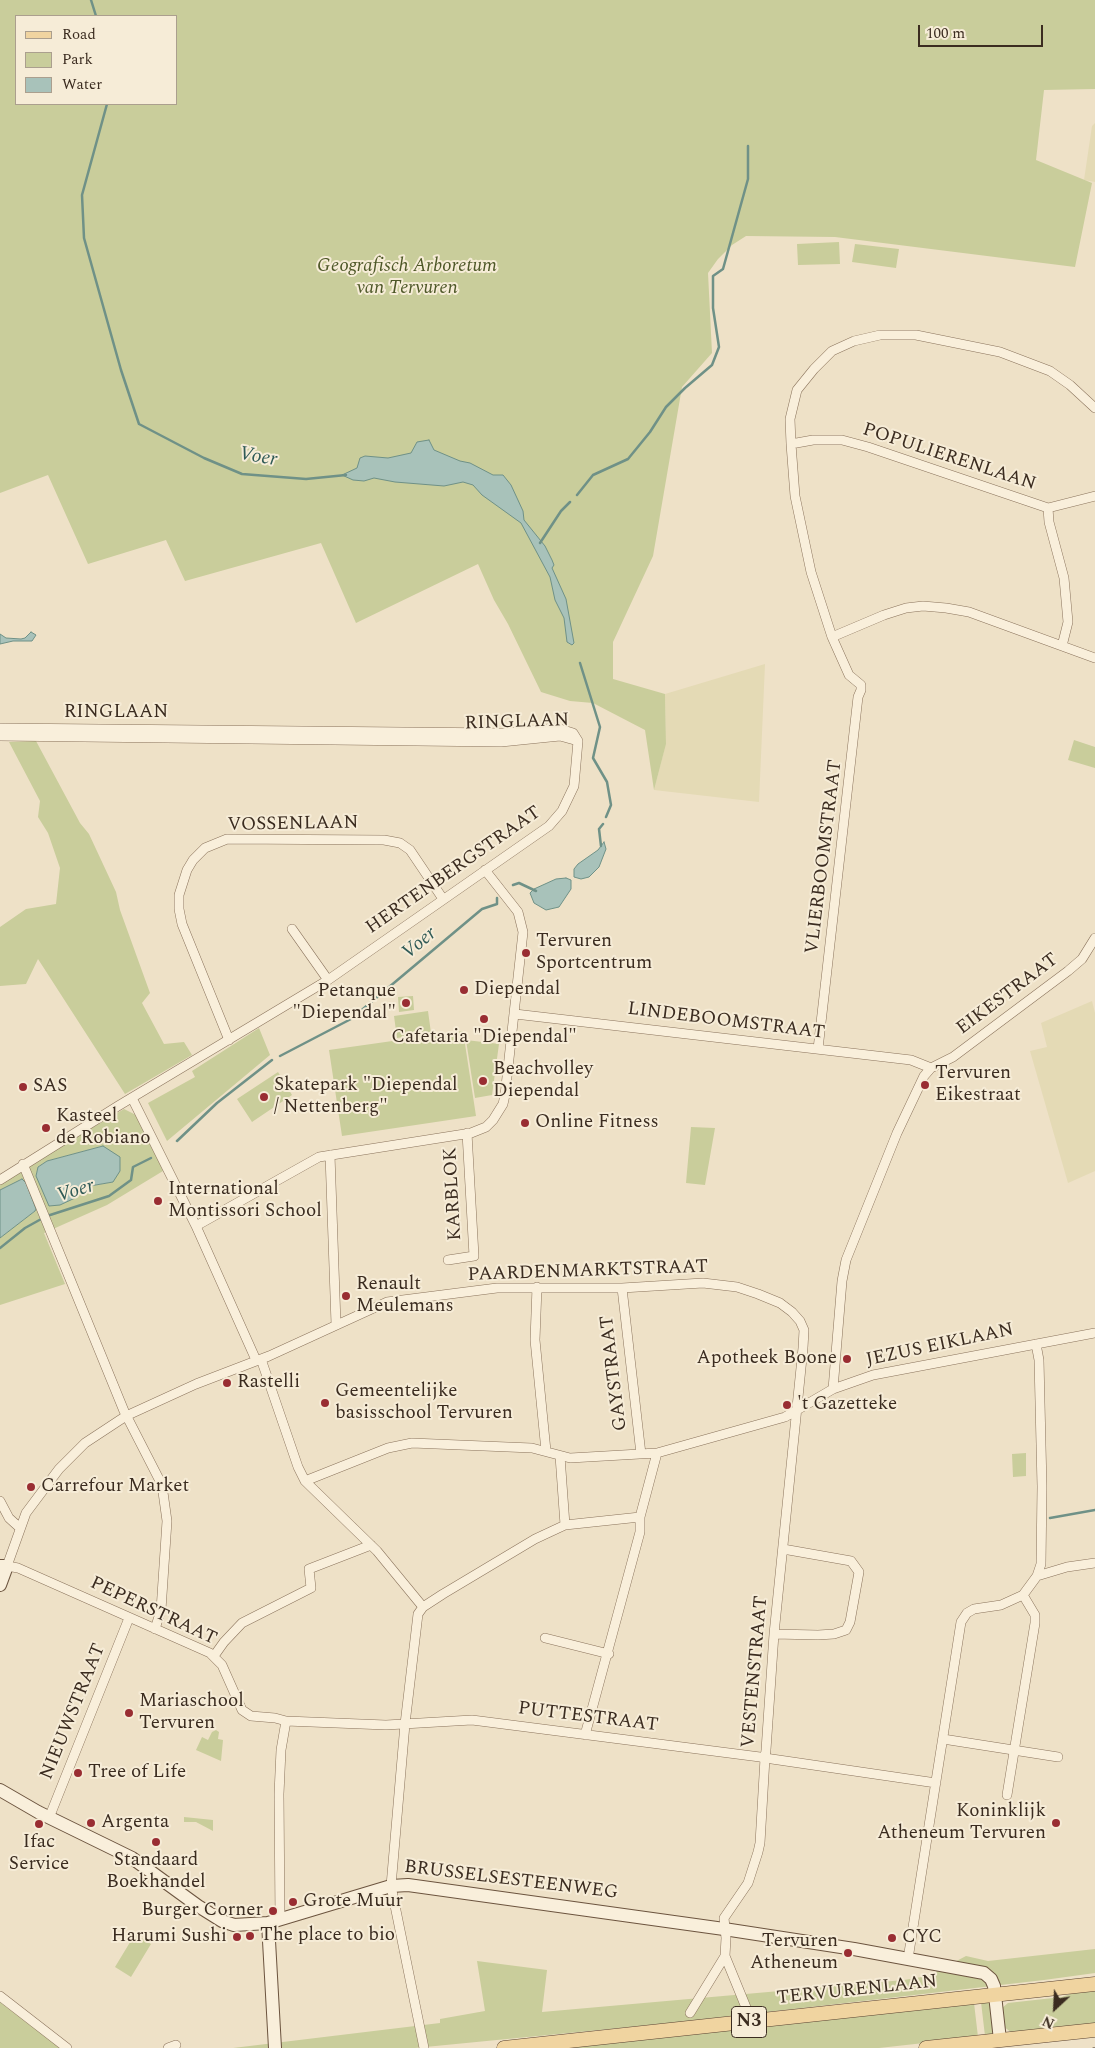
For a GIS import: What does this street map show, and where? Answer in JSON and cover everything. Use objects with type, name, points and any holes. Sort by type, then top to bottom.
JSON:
[{"type":"main road","name":"TERVURENLAAN","points":[[504,2048],[1095,1984]]},
{"type":"main road","points":[[926,2048],[1095,2030]]},
{"type":"street","name":"VLIERBOOMSTRAAT","points":[[818,1049],[858,696],[861,685],[849,676],[832,637],[811,572],[795,496],[791,444],[790,419],[797,390],[832,351],[854,340],[880,335],[916,335],[1000,352],[1050,371],[1070,385],[1095,408]]},
{"type":"street","name":"POPULIERENLAAN","points":[[791,444],[813,440],[842,440],[868,446],[1048,508],[1095,496]]},
{"type":"street","points":[[1048,508],[1048,522],[1064,578],[1068,622],[1062,646]]},
{"type":"street","points":[[832,637],[884,615],[923,606],[968,612],[1095,658]]},
{"type":"street","name":"RINGLAAN","points":[[0,728],[503,733],[558,728],[573,733],[578,740]]},
{"type":"street","name":"RINGLAAN","points":[[0,736],[501,742],[560,736],[578,740]]},
{"type":"street","name":"HERTENBERGSTRAAT","points":[[0,1180],[23,1164],[328,980],[549,826],[562,811],[572,794],[576,779],[578,740]]},
{"type":"street","name":"VOSSENLAAN","points":[[230,1040],[182,924],[179,909],[179,895],[187,870],[193,860],[205,848],[227,839],[392,841],[400,843],[410,850],[443,899]]},
{"type":"street","points":[[196,1226],[319,1157],[467,1133],[486,1127],[499,1113],[503,1104],[515,1014],[523,946],[522,925],[518,912],[485,870]]},
{"type":"street","points":[[292,929],[328,980]]},
{"type":"street","name":"EIKESTRAAT","points":[[931,1068],[946,1062],[1068,971],[1093,949],[1095,938]]},
{"type":"street","name":"LINDEBOOMSTRAAT","points":[[515,1014],[911,1060],[931,1068]]},
{"type":"street","points":[[833,1389],[842,1281],[846,1260],[900,1125],[924,1076],[931,1068]]},
{"type":"street","points":[[132,1098],[196,1226],[258,1360],[298,1467],[305,1480],[371,1545],[423,1607]]},
{"type":"street","name":"KARBLOK","points":[[448,1260],[474,1256],[467,1133]]},
{"type":"street","points":[[330,1155],[336,1324]]},
{"type":"street","points":[[23,1164],[126,1416],[160,1479],[167,1521],[160,1617],[155,1629]]},
{"type":"street","name":"PAARDENMARKTSTRAAT","points":[[4,1566],[26,1513],[64,1464],[93,1437],[126,1416],[196,1384],[258,1360],[387,1302],[497,1288],[622,1288],[703,1283],[737,1287],[780,1303],[800,1321],[804,1330],[798,1409]]},
{"type":"street","points":[[537,1287],[535,1340],[546,1451]]},
{"type":"street","name":"GAYSTRAAT","points":[[622,1288],[641,1454]]},
{"type":"street","name":"JEZUS EIKLAAN","points":[[305,1480],[388,1448],[412,1443],[532,1448],[570,1458],[657,1453],[785,1416],[833,1389],[873,1375],[1095,1333]]},
{"type":"street","points":[[908,1959],[964,1616],[974,1609],[1001,1606],[1023,1595],[1037,1576],[1042,1550],[1039,1360],[1036,1344]]},
{"type":"street","name":"VESTENSTRAAT","points":[[724,1929],[725,1917],[748,1883],[756,1863],[760,1843],[774,1634],[798,1409]]},
{"type":"street","points":[[585,1735],[640,1532],[640,1517],[657,1453]]},
{"type":"street","points":[[560,1456],[565,1525]]},
{"type":"street","points":[[0,1501],[9,1518],[20,1528]]},
{"type":"street","points":[[424,2048],[391,1886],[405,1724],[418,1614],[423,1607],[535,1539],[565,1525],[640,1517]]},
{"type":"street","points":[[214,1656],[242,1623],[311,1588],[309,1569],[371,1545]]},
{"type":"street","points":[[774,1634],[818,1635],[834,1634],[846,1630],[850,1622],[859,1572],[851,1561],[783,1550]]},
{"type":"street","points":[[1037,1576],[1066,1567],[1095,1563]]},
{"type":"street","points":[[0,1585],[4,1566]]},
{"type":"street","name":"PEPERSTRAAT","points":[[4,1566],[18,1568],[214,1656],[222,1665],[243,1712],[251,1716],[286,1721],[405,1724]]},
{"type":"street","points":[[1007,1795],[1035,1623],[1034,1614],[1023,1595]]},
{"type":"street","name":"NIEUWSTRAAT","points":[[49,1818],[129,1618]]},
{"type":"street","points":[[545,1638],[608,1654]]},
{"type":"street","name":"PUTTESTRAAT","points":[[405,1724],[472,1720],[765,1758],[936,1783]]},
{"type":"street","points":[[275,2048],[274,1922],[281,1750],[286,1721]]},
{"type":"street","points":[[943,1739],[1058,1757]]},
{"type":"street","name":"BRUSSELSESTEENWEG","points":[[0,1790],[49,1818],[132,1858],[222,1921],[240,1926],[274,1922],[391,1886],[443,1889],[724,1929],[984,1973],[991,1979],[1000,2040]]},
{"type":"street","points":[[724,1929],[726,1938],[725,1956],[752,2022]]},
{"type":"street","points":[[690,2013],[725,1956]]},
{"type":"street","points":[[0,1996],[67,2048]]},
{"type":"shaded area","points":[[1095,123],[1095,182],[1084,180],[1092,126]]},
{"type":"shaded area","points":[[765,664],[759,802],[654,790],[666,743],[665,694]]},
{"type":"shaded area","points":[[1092,1001],[1095,1013],[1095,1171],[1068,1183],[1030,1051],[1047,1047],[1041,1023]]},
{"type":"green space","name":"Geografisch Arboretum van Tervuren","points":[[0,0],[1095,0],[1095,89],[1044,90],[1036,160],[1092,183],[1075,267],[835,237],[746,236],[732,245],[718,259],[708,273],[712,353],[682,387],[653,556],[613,642],[613,679],[665,694],[666,744],[654,790],[645,730],[593,703],[570,701],[541,692],[508,624],[494,600],[478,564],[356,623],[321,543],[185,581],[166,540],[88,564],[48,475],[0,493]]},
{"type":"green space","points":[[839,242],[840,264],[798,265],[797,244]]},
{"type":"green space","points":[[855,244],[899,249],[896,268],[852,262]]},
{"type":"green space","points":[[1074,740],[1095,747],[1095,768],[1068,760]]},
{"type":"green space","points":[[36,741],[80,823],[89,834],[116,892],[120,910],[150,993],[142,1003],[164,1044],[184,1042],[192,1055],[125,1094],[38,959],[26,984],[0,986],[0,927],[26,909],[56,904],[60,868],[48,833],[38,817],[40,801],[9,742]]},
{"type":"green space","name":"Petanque \"Diependal\"","points":[[413,996],[414,1010],[399,1012],[398,997]]},
{"type":"green space","points":[[428,1011],[431,1033],[397,1038],[394,1016]]},
{"type":"green space","points":[[259,1028],[270,1055],[167,1141],[148,1103],[195,1077],[192,1071]]},
{"type":"green space","points":[[463,1031],[476,1116],[342,1136],[329,1050]]},
{"type":"green space","points":[[466,1040],[499,1044],[492,1095],[475,1098]]},
{"type":"green space","name":"Skatepark \"Diependal / Nettenberg\"","points":[[278,1072],[292,1095],[252,1122],[237,1099]]},
{"type":"green space","points":[[124,1109],[138,1116],[163,1171],[107,1205],[44,1233],[65,1284],[0,1305],[0,1238],[35,1211],[26,1183],[22,1179],[0,1190],[0,1182]],"holes":[[[103,1146],[113,1182],[84,1187],[36,1176],[38,1167],[47,1161]]]},
{"type":"green space","points":[[691,1127],[715,1128],[705,1185],[686,1183]]},
{"type":"green space","points":[[1026,1453],[1026,1476],[1013,1477],[1012,1454]]},
{"type":"green space","points":[[216,1730],[219,1732],[218,1739],[223,1740],[221,1761],[196,1750],[202,1737],[208,1740],[212,1732]]},
{"type":"green space","points":[[184,1817],[213,1820],[213,1831],[196,1822],[184,1822]]},
{"type":"green space","points":[[135,1934],[151,1944],[131,1977],[115,1967]]},
{"type":"green space","points":[[1095,1949],[1095,1973],[681,2022],[415,2048],[233,2048],[440,2023],[440,2019],[485,2011],[477,1961],[547,1970],[542,2012],[904,1980],[928,1976],[966,1956],[988,1961]]},
{"type":"green space","points":[[1095,1990],[1095,2024],[1012,2033],[1003,2026],[1002,2008],[1008,2003],[1062,1997],[1073,1993]]},
{"type":"green space","points":[[0,2002],[60,2048],[0,2048]]},
{"type":"green space","points":[[981,2002],[990,2003],[993,2034],[985,2036]]},
{"type":"green space","points":[[974,2003],[978,2037],[879,2048],[561,2048]]},
{"type":"water","points":[[429,440],[434,450],[460,461],[470,463],[493,475],[503,475],[511,485],[523,511],[524,520],[545,546],[554,565],[552,568],[566,599],[574,643],[572,645],[567,642],[564,618],[555,600],[550,577],[521,523],[482,495],[473,485],[463,482],[444,486],[395,482],[374,478],[364,481],[353,480],[342,475],[357,468],[360,458],[365,456],[388,458],[411,453],[417,442]]},
{"type":"water","points":[[31,632],[36,635],[32,641],[13,641],[0,644],[0,634],[6,638],[21,639]]},
{"type":"water","points":[[604,842],[606,849],[599,867],[589,877],[581,879],[574,877],[574,869],[578,864],[598,850]]},
{"type":"water","points":[[566,878],[571,880],[571,889],[559,907],[546,910],[534,903],[530,893],[534,889],[556,879]]},
{"type":"water","points":[[103,1146],[120,1157],[120,1171],[113,1182],[84,1187],[75,1198],[60,1205],[49,1206],[36,1176],[38,1167],[47,1161]]},
{"type":"water","points":[[22,1179],[26,1183],[36,1209],[0,1238],[0,1190]]},
{"type":"waterway","name":"Voer","points":[[91,0],[96,15]]},
{"type":"waterway","name":"Voer","points":[[107,105],[82,195],[84,238],[121,370],[139,424],[204,458],[242,474],[306,479],[346,475]]},
{"type":"waterway","points":[[577,495],[593,475],[628,459],[650,432],[666,407],[712,365],[719,347],[713,308],[713,276],[723,269],[748,179],[748,146]]},
{"type":"waterway","points":[[540,543],[561,511],[570,502]]},
{"type":"waterway","name":"Voer","points":[[580,663],[600,727],[593,758],[607,782],[611,805],[606,817]]},
{"type":"waterway","name":"Voer","points":[[601,846],[599,829],[603,824]]},
{"type":"waterway","name":"Voer","points":[[513,885],[519,883],[536,891]]},
{"type":"waterway","name":"Voer","points":[[280,1056],[351,1019],[482,909],[497,904],[497,898]]},
{"type":"waterway","name":"Voer","points":[[177,1141],[217,1103],[272,1060]]},
{"type":"waterway","name":"Voer","points":[[47,1216],[109,1196],[131,1180],[133,1167],[151,1158]]},
{"type":"waterway","name":"Voer","points":[[0,1248],[25,1228],[43,1218]]},
{"type":"waterway","points":[[1050,1518],[1095,1510]]},
{"type":"place","name":"Tervuren Sportcentrum","points":[[526,953]]},
{"type":"place","name":"Diependal","points":[[464,990]]},
{"type":"place","name":"Petanque \"Diependal\"","points":[[406,1003]]},
{"type":"place","name":"Cafetaria \"Diependal\"","points":[[484,1019]]},
{"type":"place","name":"Beachvolley Diependal","points":[[483,1081]]},
{"type":"place","name":"Tervuren Eikestraat","points":[[925,1085]]},
{"type":"place","name":"SAS","points":[[23,1087]]},
{"type":"place","name":"Skatepark \"Diependal / Nettenberg\"","points":[[264,1097]]},
{"type":"place","name":"Online Fitness","points":[[525,1123]]},
{"type":"place","name":"Kasteel de Robiano","points":[[46,1128]]},
{"type":"place","name":"International Montissori School","points":[[158,1201]]},
{"type":"place","name":"Renault Meulemans","points":[[346,1296]]},
{"type":"place","name":"Apotheek Boone","points":[[847,1359]]},
{"type":"place","name":"Rastelli","points":[[227,1383]]},
{"type":"place","name":"Gemeentelijke basisschool Tervuren","points":[[325,1403]]},
{"type":"place","name":"'t Gazetteke","points":[[787,1405]]},
{"type":"place","name":"Carrefour Market","points":[[31,1487]]},
{"type":"place","name":"Mariaschool Tervuren","points":[[129,1713]]},
{"type":"place","name":"Tree of Life","points":[[78,1773]]},
{"type":"place","name":"Argenta","points":[[91,1823]]},
{"type":"place","name":"Koninklijk Atheneum Tervuren","points":[[1056,1823]]},
{"type":"place","name":"Ifac Service","points":[[39,1824]]},
{"type":"place","name":"Standaard Boekhandel","points":[[156,1842]]},
{"type":"place","name":"Grote Muur","points":[[293,1902]]},
{"type":"place","name":"Burger Corner","points":[[273,1911]]},
{"type":"place","name":"The place to bio","points":[[250,1936]]},
{"type":"place","name":"Harumi Sushi","points":[[237,1937]]},
{"type":"place","name":"CYC","points":[[892,1938]]},
{"type":"place","name":"Tervuren Atheneum","points":[[848,1953]]}]
